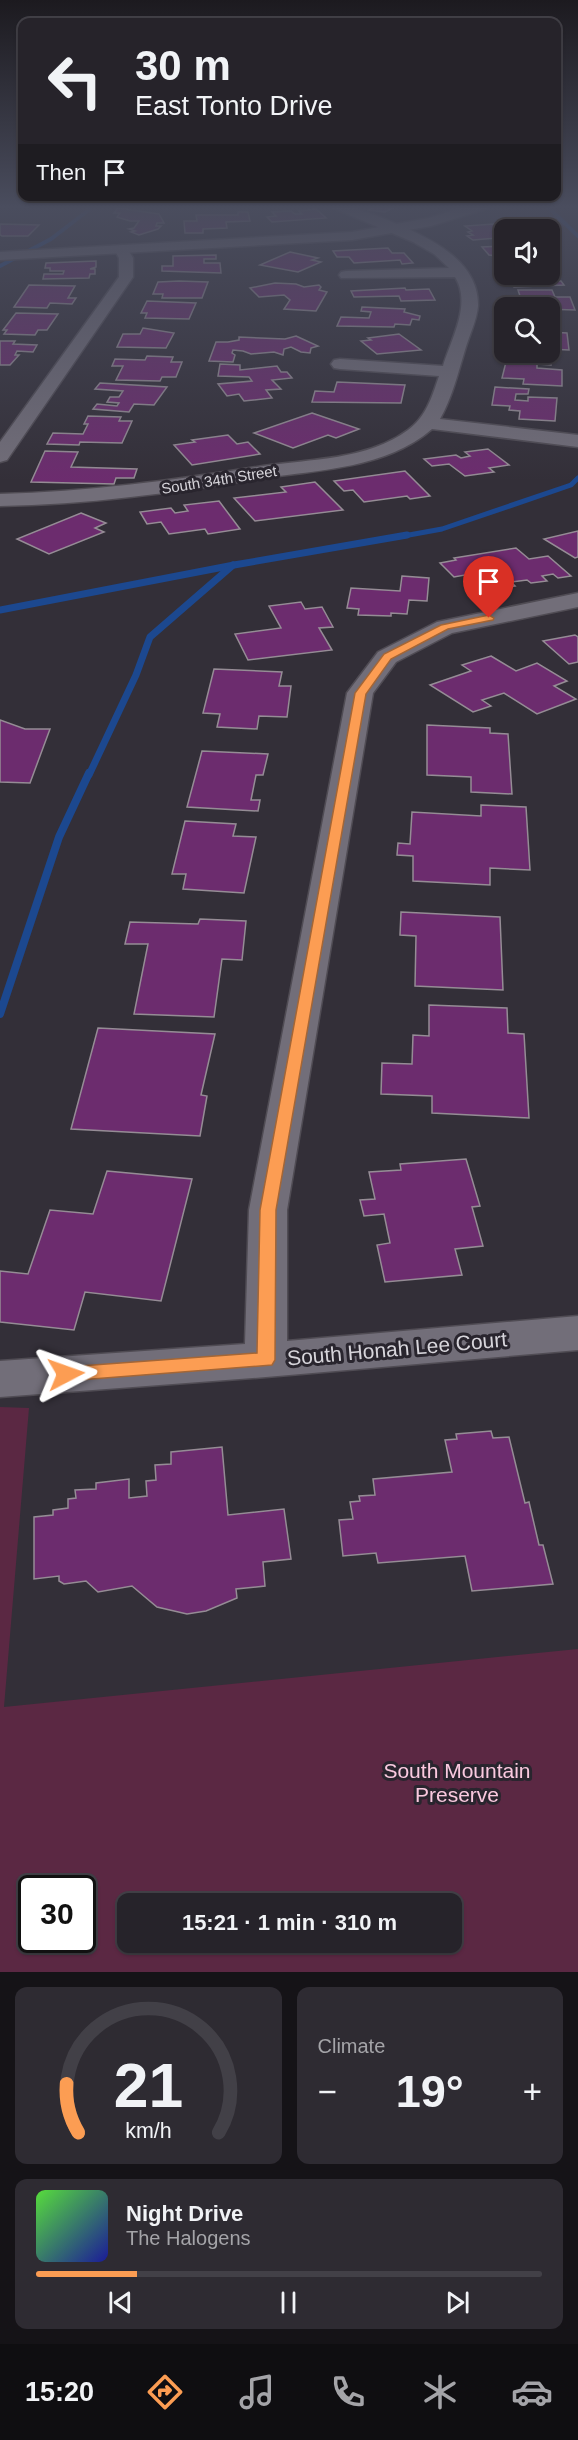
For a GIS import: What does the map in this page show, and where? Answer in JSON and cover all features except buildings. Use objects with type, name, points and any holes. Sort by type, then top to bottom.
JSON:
[{"type":"street","points":[[0,456],[112,297]]},
{"type":"street","points":[[469,297],[470,305],[449,372],[428,423],[578,441]]},
{"type":"street","points":[[340,364],[449,372]]},
{"type":"street","name":"South 34th Street","points":[[0,500],[107,496],[336,460],[381,451],[410,438],[428,423]]},
{"type":"street","points":[[266,1360],[268,1210],[360,693],[387,657],[445,627],[578,600]]},
{"type":"street","name":"South Honah Lee Court","points":[[0,1379],[266,1360],[578,1333]]},
{"type":"green space","name":"South Mountain Preserve","points":[[0,1407],[29,1408],[4,1707],[578,1649],[578,1972],[0,1972]]},
{"type":"waterway","points":[[398,537],[442,529],[571,485],[578,478]]},
{"type":"waterway","points":[[233,565],[407,535]]},
{"type":"waterway","points":[[0,610],[233,565]]},
{"type":"waterway","points":[[89,775],[136,675],[150,637],[233,565]]},
{"type":"waterway","points":[[0,1014],[59,837],[89,773]]},
{"type":"route","points":[[66,1374],[266,1360],[268,1210],[360,693],[387,657],[445,627],[489,618]]}]
